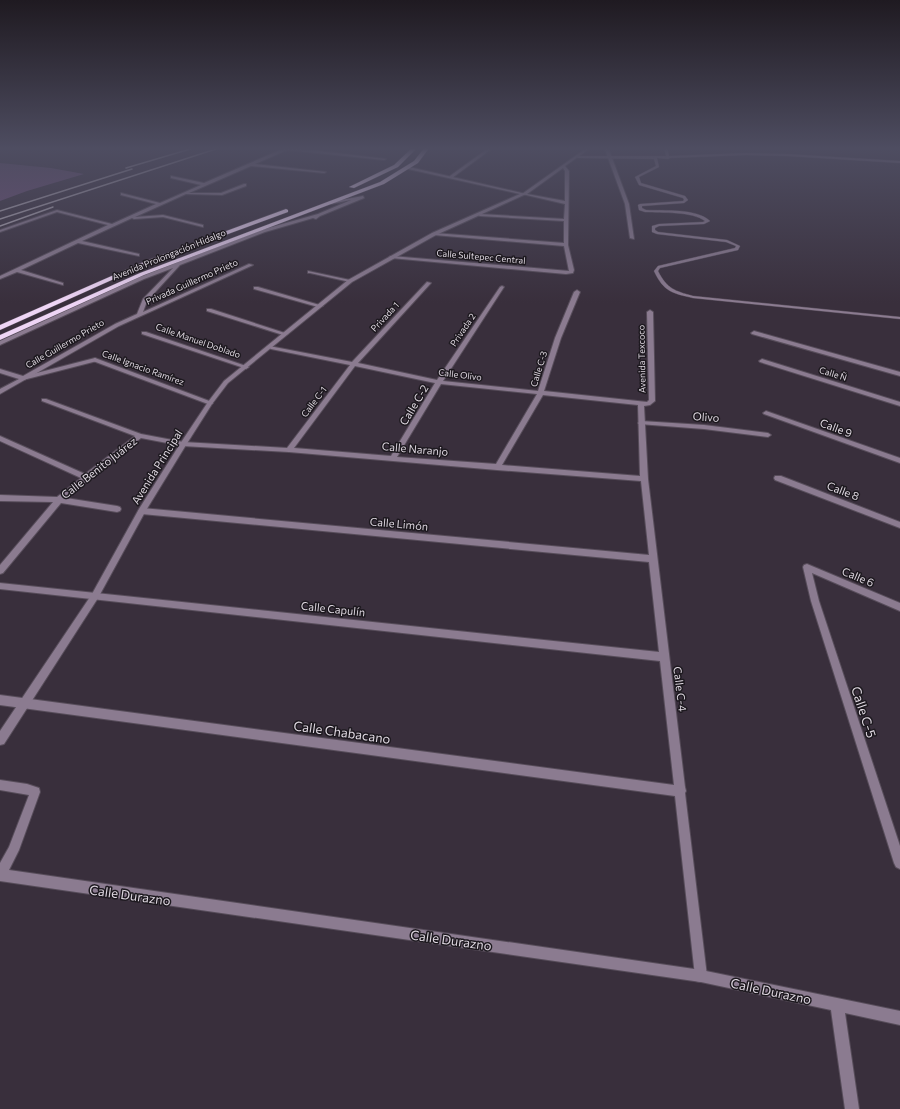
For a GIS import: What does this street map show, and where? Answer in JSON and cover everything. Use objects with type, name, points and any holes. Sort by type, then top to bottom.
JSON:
[{"type":"highway","name":"Avenida Prolongación Hidalgo","points":[[0,338],[142,274],[341,199]]},
{"type":"highway","name":"Avenida Prolongación Hidalgo","points":[[0,328],[150,261],[295,208]]},
{"type":"street","points":[[140,199],[160,204]]},
{"type":"street","points":[[0,278],[125,219],[173,199]]},
{"type":"street","points":[[331,203],[354,199]]},
{"type":"street","points":[[0,343],[142,278],[263,231],[319,215],[359,199]]},
{"type":"street","name":"Avenida Principal","points":[[0,740],[95,596],[142,511],[210,403],[226,382],[350,281],[390,257],[434,234],[514,199]]},
{"type":"street","points":[[546,199],[566,203]]},
{"type":"street","points":[[434,234],[566,245],[566,199]]},
{"type":"street","points":[[625,199],[632,238]]},
{"type":"street","points":[[0,231],[57,211],[112,225]]},
{"type":"street","points":[[480,214],[566,220]]},
{"type":"street","points":[[310,223],[319,215]]},
{"type":"street","points":[[125,219],[163,216],[201,226]]},
{"type":"street","points":[[77,241],[137,255]]},
{"type":"street","name":"Calle Sultepec Central","points":[[390,257],[566,273],[571,272],[572,270],[566,245]]},
{"type":"street","points":[[139,314],[145,300],[180,263]]},
{"type":"street","name":"Privada Guillermo Prieto","points":[[139,314],[251,265]]},
{"type":"street","points":[[16,270],[61,284]]},
{"type":"street","points":[[310,272],[350,281]]},
{"type":"street","name":"Privada 1","points":[[354,364],[430,283]]},
{"type":"street","name":"Privada 2","points":[[439,382],[502,287]]},
{"type":"street","points":[[256,288],[320,306]]},
{"type":"street","name":"Calle C-3","points":[[497,468],[540,394],[558,338],[577,292]]},
{"type":"street","points":[[209,310],[284,334]]},
{"type":"street","name":"Avenida Texcoco","points":[[648,404],[652,401],[650,312]]},
{"type":"street","name":"Calle Guillermo Prieto","points":[[0,392],[139,314]]},
{"type":"street","name":"Calle Manuel Doblado","points":[[144,333],[246,367]]},
{"type":"street","points":[[754,333],[900,374]]},
{"type":"street","name":"Calle Olivo","points":[[271,346],[439,382],[540,394],[648,404]]},
{"type":"street","name":"Calle Ignacio Ramírez","points":[[23,378],[95,360],[210,403]]},
{"type":"street","name":"Calle Ñ","points":[[762,361],[900,404]]},
{"type":"street","name":"Calle C-1","points":[[289,450],[354,364]]},
{"type":"street","points":[[0,371],[23,378]]},
{"type":"street","name":"Calle C-2","points":[[393,458],[439,382]]},
{"type":"street","name":"Calle Naranjo","points":[[44,400],[140,436],[184,444],[289,450],[644,479]]},
{"type":"street","name":"Calle C-4","points":[[641,404],[644,479],[681,791],[701,976]]},
{"type":"street","name":"Calle 9","points":[[766,413],[900,461]]},
{"type":"street","name":"Olivo","points":[[641,423],[704,427],[768,435]]},
{"type":"street","name":"Calle Benito Juárez","points":[[1,568],[59,500],[105,462],[140,436]]},
{"type":"street","points":[[0,438],[87,478]]},
{"type":"street","name":"Calle 8","points":[[778,478],[900,524]]},
{"type":"street","name":"Calle Benito Juárez","points":[[0,498],[59,500]]},
{"type":"street","points":[[59,500],[118,509]]},
{"type":"street","name":"Calle Limón","points":[[142,511],[654,559]]},
{"type":"street","name":"Calle 6","points":[[807,567],[900,607]]},
{"type":"street","name":"Calle C-5","points":[[807,567],[815,601],[900,863]]},
{"type":"street","name":"Calle Capulín","points":[[0,586],[664,657]]},
{"type":"street","name":"Calle Chabacano","points":[[0,700],[681,791]]},
{"type":"street","points":[[0,785],[27,789],[35,792],[13,850],[0,875]]},
{"type":"street","name":"Calle Durazno","points":[[0,875],[701,976],[900,1018]]},
{"type":"street","points":[[837,1004],[852,1109]]},
{"type":"lane","points":[[685,199],[686,200],[684,202],[640,204],[640,208],[645,211],[693,215],[705,218],[708,221],[704,223],[659,225],[653,227],[653,231],[727,241],[738,246],[737,249],[659,267],[656,271],[661,283],[671,290],[693,297],[900,318]]},
{"type":"railway","points":[[0,211],[38,199]]},
{"type":"railway","points":[[0,219],[62,199]]},
{"type":"railway","points":[[0,226],[53,207]]}]
